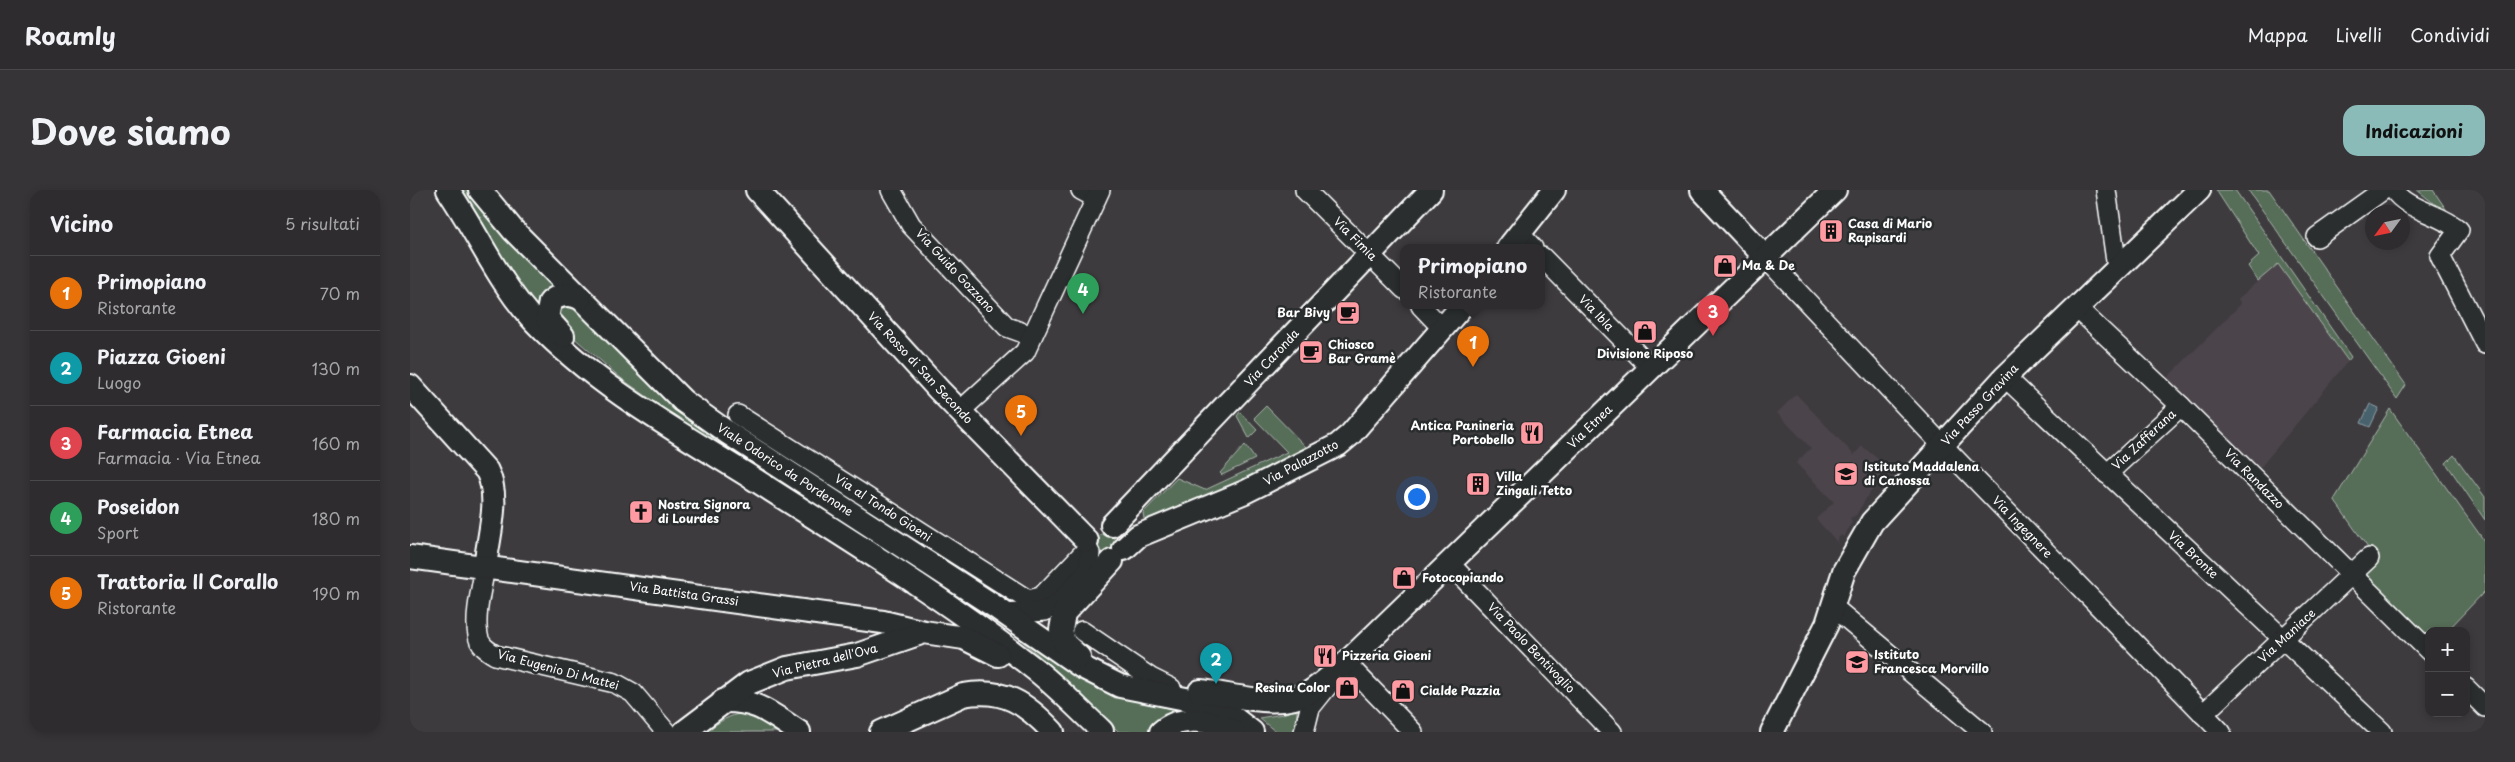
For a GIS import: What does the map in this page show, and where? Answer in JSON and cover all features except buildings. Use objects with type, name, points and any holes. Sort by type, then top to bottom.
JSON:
[{"type":"main road","name":"Viale Odorico da Pordenone","points":[[448,190],[502,280],[518,302],[559,346],[619,392],[941,600],[1034,668],[1101,730]]},
{"type":"main road","name":"Viale Odorico da Pordenone","points":[[480,190],[512,230],[683,401],[728,433],[1006,614],[1082,667],[1120,686],[1144,684]]},
{"type":"main road","name":"Via Rosso di San Secondo","points":[[757,190],[1088,548]]},
{"type":"main road","name":"Via Caronda","points":[[1112,525],[1431,190]]},
{"type":"main road","points":[[1520,244],[1554,190]]},
{"type":"main road","name":"Via Ingegnere","points":[[1702,190],[1765,257]]},
{"type":"main road","name":"Via Etnea","points":[[1144,684],[1261,700],[1295,698],[1310,692],[1346,663],[1450,564],[1835,190]]},
{"type":"main road","name":"Via Passo Gravina","points":[[1773,732],[1827,624],[1844,571],[1872,522],[2005,377],[2199,190]]},
{"type":"main road","points":[[580,298],[573,295],[556,297],[550,302],[547,318],[619,392]]},
{"type":"main road","name":"Via Palazzotto","points":[[1103,678],[1064,643],[1061,630],[1064,613],[1118,555],[1138,536],[1245,492],[1338,444],[1350,435],[1460,309]]},
{"type":"main road","points":[[410,386],[487,471],[492,481],[494,495],[485,567]]},
{"type":"main road","points":[[1112,525],[1123,535],[1118,555],[1099,560],[1088,548],[1096,527],[1112,525]]},
{"type":"main road","name":"Via Battista Grassi","points":[[410,557],[883,622]]},
{"type":"main road","points":[[883,622],[932,619],[940,610],[941,600]]},
{"type":"main road","points":[[883,622],[924,632]]},
{"type":"main road","name":"Via Pietra dell'Ova","points":[[684,732],[749,683],[787,668],[857,655],[924,632],[964,638],[983,646],[1012,664],[1101,730]]},
{"type":"main road","points":[[787,668],[779,676],[772,689],[772,699],[794,729]]},
{"type":"main road","points":[[1144,684],[1221,708],[1237,726]]},
{"type":"main road","points":[[881,732],[949,701],[976,693],[994,693],[1021,703],[1039,717],[1052,732]]},
{"type":"main road","points":[[723,701],[754,704],[772,712],[794,729]]},
{"type":"main road","points":[[1161,732],[1179,722],[1191,720],[1237,726],[1252,732]]},
{"type":"street","name":"Via Guido Gozzano","points":[[891,190],[911,225],[1007,327],[1032,336]]},
{"type":"street","name":"Via Fimia","points":[[1305,190],[1400,284]]},
{"type":"street","points":[[2106,190],[2117,268]]},
{"type":"street","points":[[2317,237],[2384,190]]},
{"type":"street","points":[[2394,190],[2413,206],[2432,213],[2459,230],[2440,256],[2485,344]]},
{"type":"street","points":[[960,411],[1025,352],[1093,193]]},
{"type":"street","name":"Via Ingegnere","points":[[1765,257],[1942,445],[2221,732]]},
{"type":"street","name":"Via Ibla","points":[[1545,260],[1651,368]]},
{"type":"street","name":"Via Randazzo","points":[[2077,308],[2181,406],[2425,648]]},
{"type":"street","points":[[1424,309],[1443,329]]},
{"type":"street","name":"Via Bronte","points":[[2005,377],[2382,732]]},
{"type":"street","name":"Via Zafferana","points":[[2107,474],[2181,406]]},
{"type":"street","name":"Via al Tondo Gioeni","points":[[738,415],[1028,600],[1042,597],[1088,548]]},
{"type":"street","points":[[1006,614],[1045,611],[1057,605],[1088,571],[1088,548]]},
{"type":"street","name":"Via Maniace","points":[[2203,714],[2369,558]]},
{"type":"street","name":"Via Paolo Bentivoglio","points":[[1450,564],[1612,732]]},
{"type":"street","name":"Via Eugenio Di Mattei","points":[[485,567],[477,625],[478,636],[484,648],[495,655],[615,683],[634,693],[666,732]]},
{"type":"street","points":[[1832,606],[1982,732]]},
{"type":"street","points":[[875,649],[876,632],[883,622]]},
{"type":"street","points":[[1082,631],[1144,684]]},
{"type":"street","points":[[1304,732],[1310,708],[1346,663],[1413,732]]},
{"type":"street","points":[[2470,692],[2485,707]]},
{"type":"shaded area","points":[[2278,263],[2348,361],[2259,469],[2166,379],[2241,304],[2238,299]]},
{"type":"shaded area","name":"Istituto Maddalena di Canossa","points":[[1796,394],[1854,455],[1862,446],[1890,469],[1868,495],[1856,515],[1850,518],[1852,522],[1844,537],[1841,535],[1837,539],[1840,545],[1816,519],[1834,502],[1796,463],[1811,448],[1777,413]]},
{"type":"green space","points":[[459,190],[467,190],[489,218],[554,285],[541,295],[536,311],[528,303]]},
{"type":"green space","points":[[2216,190],[2235,190],[2351,357],[2348,361],[2278,264],[2258,281],[2248,266],[2259,256]]},
{"type":"green space","points":[[2248,190],[2269,190],[2406,385],[2397,399]]},
{"type":"green space","points":[[2417,190],[2433,190],[2452,218]]},
{"type":"green space","points":[[569,301],[625,358],[1049,654],[1209,713],[1154,732],[1119,732],[1057,672],[991,617],[700,434],[622,379],[558,324],[553,311]]},
{"type":"green space","points":[[1266,406],[1307,448],[1153,522],[1144,519],[1143,513],[1177,478],[1205,490],[1287,452],[1254,418]]},
{"type":"green space","points":[[2390,409],[2485,542],[2485,591],[2451,627],[2425,627],[2425,632],[2366,574],[2378,562],[2334,500]]},
{"type":"green space","points":[[1240,412],[1257,430],[1249,438],[1237,416]]},
{"type":"green space","points":[[1245,445],[1255,459],[1222,475],[1220,473]]},
{"type":"green space","points":[[2454,455],[2485,497],[2485,520],[2446,463]]},
{"type":"green space","points":[[1106,533],[1113,536],[1116,543],[1113,550],[1106,553],[1099,550],[1096,543],[1099,536]]},
{"type":"green space","points":[[1297,709],[1296,732],[1276,732],[1259,718],[1283,714]]},
{"type":"green space","points":[[747,713],[759,717],[781,732],[706,732],[730,717]]},
{"type":"water","points":[[2370,404],[2379,408],[2370,427],[2361,423]]},
{"type":"place","name":"Casa di Mario Rapisardi","points":[[1831,231]]},
{"type":"place","name":"Ma & De","points":[[1725,266]]},
{"type":"place","name":"Bar Bivy","points":[[1348,313]]},
{"type":"place","name":"Poseidon","points":[[1083,314]]},
{"type":"place","name":"Divisione Riposo","points":[[1645,332]]},
{"type":"place","name":"Farmacia Etnea","points":[[1713,336]]},
{"type":"place","name":"Chiosco Bar Gramè","points":[[1311,352]]},
{"type":"place","name":"Primopiano","points":[[1473,367]]},
{"type":"place","name":"Antica Panineria Portobello","points":[[1532,433]]},
{"type":"place","name":"Trattoria Il Corallo","points":[[1021,436]]},
{"type":"place","name":"Istituto Maddalena di Canossa","points":[[1846,474]]},
{"type":"place","name":"Villa Zingali Tetto","points":[[1478,484]]},
{"type":"place","name":"Nostra Signora di Lourdes","points":[[641,512]]},
{"type":"place","name":"Fotocopiando","points":[[1404,578]]},
{"type":"place","name":"Pizzeria Gioeni","points":[[1325,656]]},
{"type":"place","name":"Istituto Francesca Morvillo","points":[[1857,662]]},
{"type":"place","name":"Piazza Gioeni","points":[[1216,684]]},
{"type":"place","name":"Resina Color","points":[[1347,688]]},
{"type":"place","name":"Cialde Pazzia","points":[[1403,691]]}]
